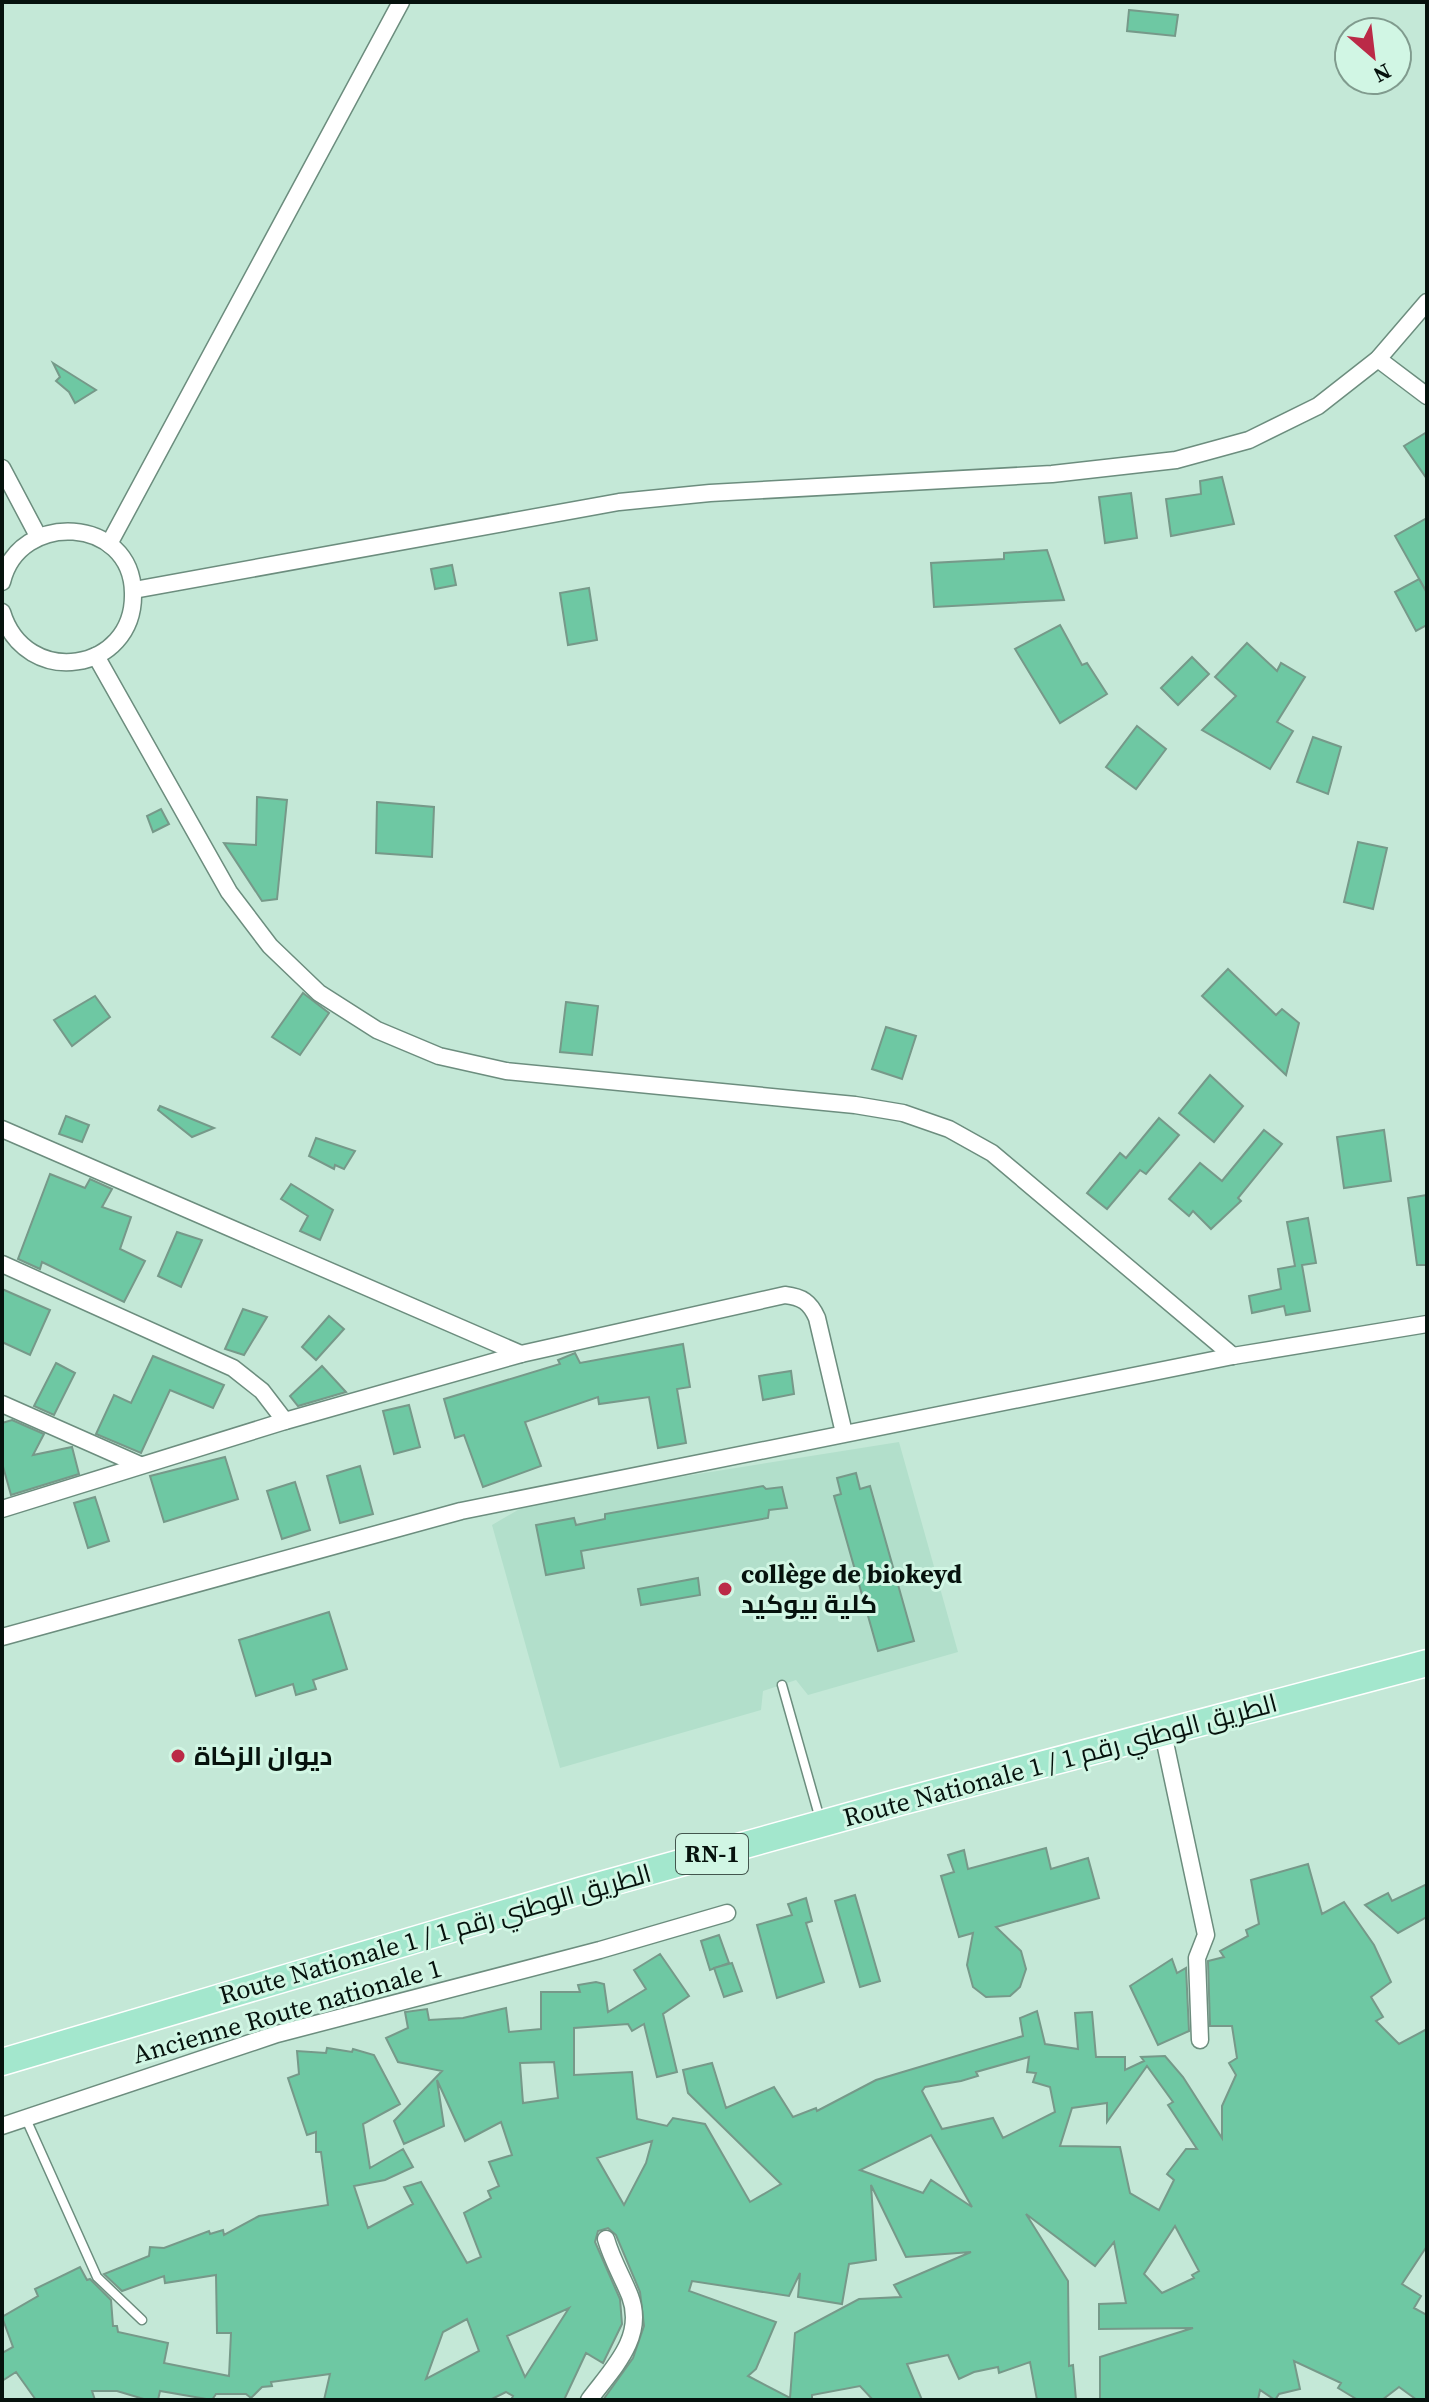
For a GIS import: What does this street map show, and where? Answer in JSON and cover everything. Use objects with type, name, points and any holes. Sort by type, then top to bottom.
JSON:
[{"type":"main road","name":"Route Nationale 1 / الطريق الوطني رقم 1","points":[[2,2062],[822,1824],[1427,1663]]},
{"type":"street","points":[[109,544],[401,2]]},
{"type":"street","points":[[134,590],[619,502],[710,493],[1052,474],[1176,460],[1249,440],[1318,406],[1378,359],[1427,302]]},
{"type":"street","points":[[1378,359],[1427,396]]},
{"type":"street","points":[[2,468],[38,536]]},
{"type":"street","points":[[2,582],[12,558],[38,536],[67,529],[96,536],[109,544],[121,557],[134,590],[133,610],[125,629],[113,645],[96,656],[76,663],[54,662],[33,655],[17,641],[3,620]]},
{"type":"street","points":[[96,656],[229,892],[262,935],[319,993],[377,1030],[439,1056],[506,1071],[855,1105],[903,1113],[949,1129],[992,1153],[1030,1183],[1233,1356]]},
{"type":"street","points":[[2,1129],[521,1354]]},
{"type":"street","points":[[2,1264],[233,1368],[262,1391],[285,1421]]},
{"type":"street","points":[[2,1509],[285,1421],[521,1354],[785,1295],[799,1297],[811,1305],[817,1318],[844,1433]]},
{"type":"street","points":[[2,1637],[461,1511],[1233,1356],[1427,1324]]},
{"type":"street","points":[[2,1404],[140,1465]]},
{"type":"street","points":[[1163,1733],[1206,1935],[1197,1958],[1200,2040]]},
{"type":"street","name":"Ancienne Route nationale 1","points":[[2,2126],[277,2034],[600,1950],[727,1913]]},
{"type":"street","points":[[589,2400],[615,2370],[629,2343],[633,2325],[629,2294],[613,2265],[606,2239]]},
{"type":"lane","points":[[782,1685],[822,1824]]},
{"type":"lane","points":[[25,2118],[97,2277],[142,2320]]},
{"type":"shaded area","name":"collège de biokeyd كلية بيوكيد","points":[[899,1442],[958,1652],[808,1695],[796,1680],[763,1691],[761,1710],[560,1768],[492,1525],[535,1500]]},
{"type":"building","points":[[1129,10],[1178,15],[1175,36],[1127,31]]},
{"type":"building","points":[[53,363],[96,390],[75,403],[69,392],[56,381],[60,377]]},
{"type":"building","points":[[1427,432],[1427,479],[1404,446]]},
{"type":"building","points":[[1222,477],[1234,524],[1171,536],[1166,499],[1201,494],[1200,481]]},
{"type":"building","points":[[1131,493],[1137,538],[1105,543],[1099,497]]},
{"type":"building","points":[[1427,518],[1427,593],[1395,536]]},
{"type":"building","points":[[1047,550],[1064,600],[934,607],[931,563],[1004,559],[1004,553]]},
{"type":"building","points":[[452,565],[456,585],[435,589],[431,569]]},
{"type":"building","points":[[1419,579],[1427,593],[1427,625],[1416,631],[1395,592]]},
{"type":"building","points":[[589,588],[597,640],[568,645],[560,593]]},
{"type":"building","points":[[1060,625],[1082,665],[1087,663],[1107,694],[1060,723],[1015,649]]},
{"type":"building","points":[[1247,643],[1277,671],[1281,663],[1305,677],[1277,722],[1293,731],[1270,769],[1202,730],[1236,696],[1215,677]]},
{"type":"building","points":[[1192,657],[1209,674],[1178,705],[1161,688]]},
{"type":"building","points":[[1137,726],[1166,749],[1136,789],[1106,767]]},
{"type":"building","points":[[1313,737],[1341,747],[1328,794],[1297,782]]},
{"type":"building","points":[[257,797],[287,800],[277,899],[262,901],[224,843],[256,845]]},
{"type":"building","points":[[377,802],[434,807],[432,857],[376,853]]},
{"type":"building","points":[[161,809],[169,824],[153,832],[147,816]]},
{"type":"building","points":[[1358,842],[1387,848],[1373,909],[1344,902]]},
{"type":"building","points":[[1228,969],[1276,1015],[1282,1009],[1299,1023],[1286,1075],[1202,996]]},
{"type":"building","points":[[303,993],[329,1013],[300,1055],[272,1037]]},
{"type":"building","points":[[95,996],[110,1017],[72,1046],[54,1020]]},
{"type":"building","points":[[566,1002],[598,1006],[592,1055],[560,1052]]},
{"type":"building","points":[[886,1027],[916,1036],[902,1079],[872,1069]]},
{"type":"building","points":[[1210,1075],[1243,1106],[1214,1142],[1179,1113]]},
{"type":"building","points":[[160,1106],[214,1128],[192,1137],[158,1110]]},
{"type":"building","points":[[66,1116],[89,1125],[82,1142],[59,1134]]},
{"type":"building","points":[[1159,1118],[1179,1135],[1146,1174],[1140,1170],[1107,1209],[1087,1193],[1120,1153],[1126,1158]]},
{"type":"building","points":[[1264,1130],[1282,1144],[1238,1198],[1241,1201],[1211,1229],[1193,1211],[1189,1216],[1169,1199],[1200,1163],[1222,1181]]},
{"type":"building","points":[[1384,1130],[1391,1181],[1344,1188],[1337,1137]]},
{"type":"building","points":[[316,1138],[355,1151],[344,1169],[335,1165],[334,1169],[309,1156]]},
{"type":"building","points":[[50,1174],[85,1188],[90,1179],[112,1189],[102,1207],[131,1217],[120,1249],[145,1261],[124,1302],[42,1262],[40,1269],[18,1259]]},
{"type":"building","points":[[291,1184],[333,1210],[320,1240],[300,1231],[308,1216],[281,1199]]},
{"type":"building","points":[[1427,1195],[1427,1265],[1417,1265],[1408,1198]]},
{"type":"building","points":[[1308,1218],[1316,1263],[1302,1265],[1310,1311],[1286,1315],[1284,1306],[1252,1313],[1249,1296],[1281,1289],[1278,1269],[1295,1266],[1287,1222]]},
{"type":"building","points":[[177,1232],[202,1240],[181,1287],[158,1276]]},
{"type":"building","points":[[2,1289],[50,1310],[30,1355],[2,1342]]},
{"type":"building","points":[[243,1309],[267,1317],[244,1355],[225,1349]]},
{"type":"building","points":[[329,1316],[344,1329],[316,1360],[302,1347]]},
{"type":"building","points":[[683,1344],[690,1387],[677,1389],[686,1443],[658,1448],[649,1397],[599,1404],[598,1397],[525,1422],[541,1466],[483,1487],[464,1435],[455,1438],[444,1399],[560,1364],[558,1360],[575,1353],[580,1363]]},
{"type":"building","points":[[153,1356],[224,1385],[213,1408],[170,1390],[141,1453],[96,1434],[114,1395],[131,1403]]},
{"type":"building","points":[[56,1363],[75,1373],[54,1415],[34,1406]]},
{"type":"building","points":[[322,1366],[346,1392],[298,1406],[290,1396]]},
{"type":"building","points":[[791,1371],[794,1394],[763,1400],[759,1376]]},
{"type":"building","points":[[409,1405],[420,1447],[394,1454],[383,1411]]},
{"type":"building","points":[[12,1420],[44,1434],[33,1455],[72,1447],[79,1474],[11,1495],[2,1463],[2,1423]]},
{"type":"building","points":[[225,1457],[238,1499],[164,1522],[150,1476]]},
{"type":"building","points":[[360,1466],[373,1514],[340,1523],[327,1476]]},
{"type":"building","points":[[856,1473],[860,1489],[870,1486],[914,1641],[878,1651],[834,1496],[841,1494],[837,1478]]},
{"type":"building","points":[[295,1482],[310,1530],[282,1539],[267,1491]]},
{"type":"building","points":[[763,1486],[766,1489],[782,1487],[787,1508],[769,1510],[768,1518],[581,1551],[584,1568],[546,1575],[536,1525],[574,1518],[576,1525],[605,1519],[605,1514]]},
{"type":"building","points":[[95,1497],[109,1541],[88,1548],[74,1503]]},
{"type":"building","points":[[698,1578],[700,1595],[641,1605],[638,1589]]},
{"type":"building","points":[[329,1612],[347,1669],[313,1680],[316,1689],[296,1695],[293,1684],[256,1696],[239,1640]]},
{"type":"building","points":[[1046,1848],[1051,1869],[1088,1858],[1099,1898],[996,1927],[1021,1951],[1026,1969],[1020,1987],[1010,1996],[986,1997],[973,1987],[967,1965],[973,1933],[959,1937],[941,1876],[954,1872],[948,1855],[964,1850],[968,1869]]},
{"type":"building","points":[[1308,1864],[1322,1914],[1344,1902],[1374,1945],[1391,1982],[1371,1997],[1383,2017],[1376,2021],[1399,2044],[1427,2029],[1427,2246],[1402,2284],[1421,2296],[1414,2308],[1427,2315],[1427,2400],[1417,2400],[1399,2387],[1382,2400],[1358,2400],[1338,2388],[1341,2383],[1294,2361],[1300,2389],[1279,2394],[1275,2400],[1260,2390],[1258,2400],[1100,2400],[1100,2357],[1193,2328],[1099,2329],[1099,2304],[1126,2303],[1114,2242],[1095,2266],[1026,2214],[1068,2281],[1069,2366],[1073,2365],[1076,2400],[1037,2400],[1030,2362],[999,2373],[998,2367],[959,2379],[948,2355],[907,2364],[922,2400],[873,2400],[860,2386],[812,2395],[812,2400],[603,2400],[633,2358],[644,2326],[640,2292],[616,2235],[608,2228],[598,2231],[595,2242],[620,2299],[622,2324],[603,2363],[586,2353],[564,2400],[511,2400],[513,2396],[506,2392],[490,2400],[324,2400],[330,2374],[271,2382],[272,2386],[262,2387],[251,2398],[246,2394],[216,2394],[212,2400],[160,2391],[158,2400],[147,2400],[117,2391],[92,2391],[95,2400],[36,2400],[16,2372],[2,2381],[2,2353],[13,2347],[2,2317],[38,2296],[35,2289],[80,2267],[87,2280],[90,2279],[111,2300],[113,2326],[117,2326],[118,2332],[168,2343],[164,2363],[229,2376],[231,2333],[217,2333],[216,2275],[165,2283],[164,2276],[122,2291],[104,2274],[149,2256],[150,2247],[164,2248],[209,2231],[210,2234],[223,2230],[224,2235],[259,2216],[328,2205],[321,2152],[316,2152],[316,2132],[307,2135],[288,2078],[299,2074],[297,2051],[326,2053],[327,2048],[352,2052],[353,2049],[374,2055],[400,2104],[363,2124],[370,2168],[403,2149],[413,2167],[385,2180],[354,2186],[368,2228],[413,2204],[404,2187],[421,2182],[467,2263],[481,2257],[464,2213],[491,2198],[488,2191],[499,2186],[489,2162],[512,2155],[501,2122],[465,2141],[437,2080],[444,2126],[404,2144],[394,2121],[442,2071],[398,2062],[386,2038],[408,2028],[405,2012],[427,2009],[429,2020],[463,2018],[506,2008],[509,2032],[541,2029],[541,1992],[580,1992],[578,1985],[596,1982],[604,1984],[608,2012],[646,1989],[634,1970],[660,1954],[689,1996],[663,2014],[677,2072],[657,2077],[644,2024],[632,2031],[628,2024],[574,2028],[574,2075],[632,2072],[637,2119],[667,2126],[673,2118],[705,2124],[750,2202],[781,2184],[688,2093],[683,2070],[712,2063],[726,2108],[774,2087],[793,2117],[816,2108],[817,2111],[876,2080],[1023,2036],[1020,2018],[1037,2011],[1045,2044],[1078,2049],[1075,2013],[1092,2012],[1096,2057],[1125,2057],[1125,2070],[1144,2061],[1141,2057],[1165,2056],[1183,2077],[1222,2138],[1222,2106],[1236,2075],[1229,2063],[1237,2058],[1232,2026],[1210,2026],[1208,1961],[1224,1957],[1220,1951],[1248,1936],[1246,1930],[1259,1924],[1251,1880]],"holes":[[[1029,2057],[1027,2072],[1036,2073],[1033,2082],[1050,2087],[1055,2112],[1003,2138],[993,2118],[942,2129],[922,2091],[925,2087],[978,2076],[976,2072]],[[554,2062],[558,2098],[523,2103],[520,2063]],[[1147,2066],[1173,2102],[1168,2105],[1197,2149],[1186,2149],[1167,2174],[1174,2180],[1159,2210],[1130,2193],[1120,2147],[1060,2146],[1072,2108],[1107,2103],[1107,2122]],[[931,2135],[972,2207],[931,2180],[923,2193],[860,2170]],[[652,2141],[646,2163],[624,2205],[597,2158]],[[871,2185],[906,2257],[971,2252],[894,2285],[901,2297],[859,2299],[795,2333],[790,2398],[748,2376],[756,2369],[776,2322],[689,2291],[692,2281],[789,2296],[800,2273],[798,2297],[842,2304],[849,2264],[876,2260]],[[1175,2226],[1199,2271],[1192,2275],[1194,2278],[1162,2293],[1144,2274]],[[569,2308],[525,2377],[507,2336]],[[467,2319],[479,2351],[426,2379],[443,2332]]]},
{"type":"building","points":[[1427,1884],[1427,1917],[1398,1933],[1365,1905],[1388,1893],[1392,1901]]},
{"type":"building","points":[[855,1895],[880,1981],[860,1987],[835,1901]]},
{"type":"building","points":[[806,1898],[812,1921],[806,1923],[824,1982],[777,1998],[757,1925],[792,1915],[788,1904]]},
{"type":"building","points":[[719,1935],[729,1963],[710,1970],[701,1941]]},
{"type":"building","points":[[1172,1959],[1177,1973],[1186,1968],[1189,2031],[1158,2045],[1130,1986]]},
{"type":"building","points":[[732,1963],[742,1991],[724,1997],[714,1968]]},
{"type":"place","name":"collège de biokeyd كلية بيوكيد","points":[[725,1589]]},
{"type":"place","name":"ديوان الزكاة","points":[[178,1756]]}]
